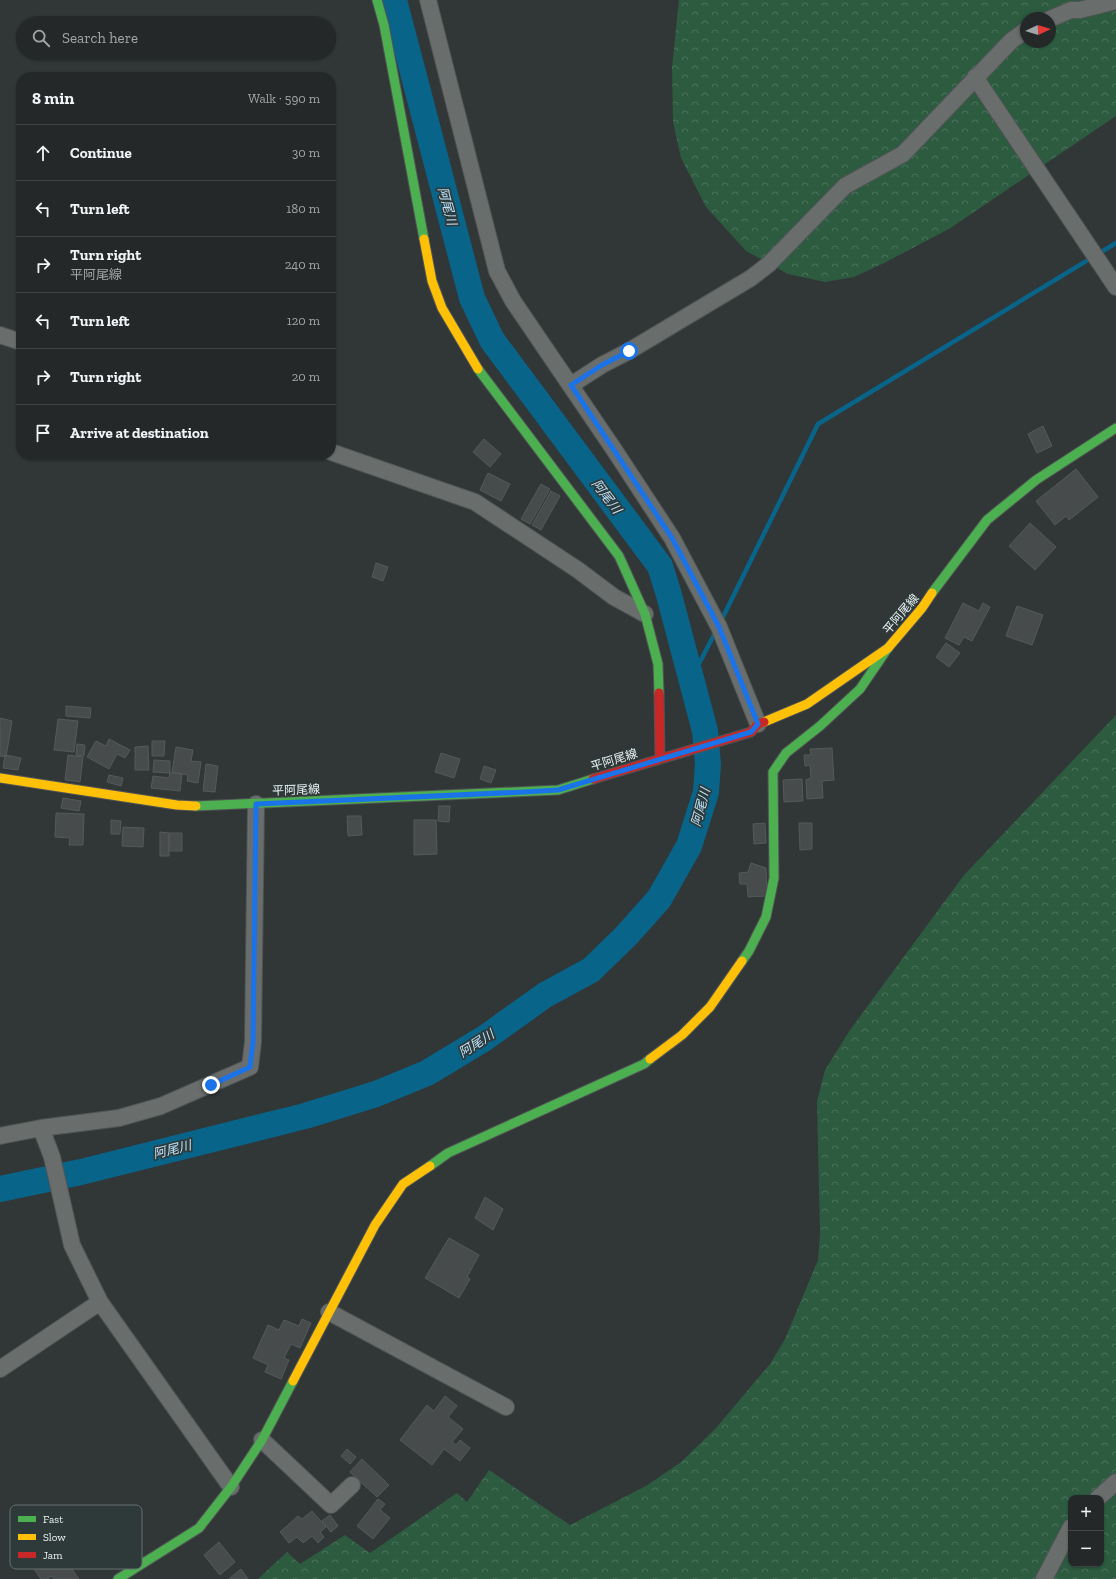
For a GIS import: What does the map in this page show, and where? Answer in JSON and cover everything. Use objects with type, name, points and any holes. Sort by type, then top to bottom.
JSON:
[{"type":"street","points":[[377,0],[384,25],[432,281],[442,308],[472,360],[619,556],[645,614],[658,664],[660,759]]},
{"type":"street","points":[[428,0],[497,271],[513,301],[571,385],[672,538],[719,627],[755,728]]},
{"type":"street","points":[[1056,16],[1071,10],[1080,10],[1116,1]]},
{"type":"street","points":[[571,385],[751,278],[769,264],[845,186],[903,154],[975,77],[1011,41],[1020,34]]},
{"type":"street","points":[[975,77],[1116,287]]},
{"type":"street","points":[[0,334],[16,340]]},
{"type":"street","name":"平阿尾線","points":[[0,778],[177,805],[195,806],[256,804],[558,790],[670,756],[755,728],[807,704],[888,648],[922,608],[987,520],[1036,480],[1116,428]]},
{"type":"street","points":[[336,454],[475,502],[578,570],[614,597],[645,614]]},
{"type":"street","points":[[142,1564],[198,1528],[231,1487],[262,1440],[375,1225],[404,1184],[448,1153],[644,1064],[682,1035],[710,1007],[749,951],[766,917],[774,878],[773,772],[786,753],[820,726],[860,688],[888,648]]},
{"type":"street","points":[[0,1136],[41,1128],[119,1118],[162,1106],[250,1067],[253,1042],[256,804]]},
{"type":"street","points":[[41,1128],[52,1157],[72,1245],[100,1302],[231,1487]]},
{"type":"street","points":[[0,1369],[100,1302]]},
{"type":"street","points":[[329,1312],[506,1407]]},
{"type":"street","points":[[262,1440],[331,1505],[352,1485]]},
{"type":"street","points":[[1101,1495],[1116,1482]]},
{"type":"street","points":[[1044,1579],[1069,1531]]},
{"type":"street","points":[[118,1579],[134,1569]]},
{"type":"green space","points":[[679,0],[1116,0],[1116,116],[949,229],[854,277],[825,282],[788,274],[746,251],[706,207],[681,158],[673,122],[672,67]]},
{"type":"green space","points":[[1116,715],[1116,1579],[258,1579],[287,1552],[300,1564],[345,1535],[370,1553],[457,1493],[467,1502],[489,1470],[570,1525],[646,1486],[681,1462],[716,1428],[770,1364],[785,1339],[818,1260],[820,1233],[817,1101],[825,1070],[850,1030],[964,875]]},
{"type":"building","points":[[1043,426],[1052,446],[1037,453],[1028,434]]},
{"type":"building","points":[[484,439],[501,454],[490,467],[473,452]]},
{"type":"building","points":[[1076,469],[1098,497],[1069,520],[1066,516],[1055,525],[1036,501]]},
{"type":"building","points":[[488,473],[510,484],[501,501],[480,490]]},
{"type":"building","points":[[541,484],[550,489],[530,524],[521,519]]},
{"type":"building","points":[[551,491],[560,496],[541,530],[532,525]]},
{"type":"building","points":[[1030,523],[1056,547],[1035,570],[1009,546]]},
{"type":"building","points":[[376,563],[388,567],[383,581],[372,577]]},
{"type":"building","points":[[963,603],[979,611],[983,603],[990,607],[972,641],[964,637],[959,645],[945,638]]},
{"type":"building","points":[[1017,606],[1043,615],[1032,645],[1006,636]]},
{"type":"building","points":[[946,643],[960,653],[949,667],[936,657]]},
{"type":"building","points":[[66,706],[91,708],[90,718],[66,716]]},
{"type":"building","points":[[0,718],[12,721],[6,757],[0,756]]},
{"type":"building","points":[[58,719],[78,721],[74,752],[54,750]]},
{"type":"building","points":[[109,739],[130,750],[125,758],[117,754],[109,769],[87,757],[96,741],[106,746]]},
{"type":"building","points":[[152,741],[165,741],[164,756],[152,756]]},
{"type":"building","points":[[77,744],[85,745],[84,756],[76,755]]},
{"type":"building","points":[[148,746],[149,770],[135,770],[135,747]]},
{"type":"building","points":[[176,747],[193,750],[191,761],[201,762],[198,783],[187,781],[188,775],[172,772]]},
{"type":"building","points":[[832,748],[834,780],[822,781],[823,798],[807,799],[806,780],[811,778],[810,765],[805,766],[804,755],[811,755],[810,749]]},
{"type":"building","points":[[441,753],[460,759],[454,778],[435,772]]},
{"type":"building","points":[[5,755],[21,758],[18,770],[3,768]]},
{"type":"building","points":[[68,755],[83,757],[80,782],[65,780]]},
{"type":"building","points":[[154,760],[170,761],[170,773],[153,772]]},
{"type":"building","points":[[206,764],[218,766],[215,792],[203,791]]},
{"type":"building","points":[[484,766],[496,770],[491,783],[480,779]]},
{"type":"building","points":[[170,773],[182,774],[180,791],[151,788],[153,776],[169,778]]},
{"type":"building","points":[[109,775],[123,778],[121,786],[107,782]]},
{"type":"building","points":[[802,779],[803,801],[784,802],[783,780]]},
{"type":"building","points":[[63,798],[81,801],[79,811],[61,808]]},
{"type":"building","points":[[439,806],[450,806],[449,822],[438,821]]},
{"type":"building","points":[[56,813],[84,814],[83,845],[69,845],[70,838],[55,837]]},
{"type":"building","points":[[347,816],[361,816],[362,835],[348,836]]},
{"type":"building","points":[[111,820],[121,821],[120,834],[111,834]]},
{"type":"building","points":[[414,820],[436,820],[437,854],[414,855]]},
{"type":"building","points":[[765,823],[766,843],[754,844],[753,824]]},
{"type":"building","points":[[799,823],[812,823],[812,849],[800,850]]},
{"type":"building","points":[[123,827],[144,828],[143,847],[122,846]]},
{"type":"building","points":[[160,832],[169,833],[169,856],[160,856]]},
{"type":"building","points":[[169,833],[182,833],[182,851],[169,851]]},
{"type":"building","points":[[751,863],[766,868],[767,896],[748,897],[747,884],[740,884],[739,873],[748,872]]},
{"type":"building","points":[[485,1197],[503,1209],[493,1230],[475,1218]]},
{"type":"building","points":[[449,1238],[479,1255],[467,1277],[470,1279],[459,1298],[425,1278]]},
{"type":"building","points":[[302,1319],[311,1323],[300,1348],[291,1344],[284,1358],[289,1360],[281,1379],[265,1372],[268,1365],[253,1358],[268,1325],[279,1330],[284,1320],[299,1326]]},
{"type":"building","points":[[445,1396],[457,1406],[448,1417],[463,1429],[452,1442],[456,1445],[460,1440],[470,1448],[460,1461],[444,1449],[432,1465],[400,1440],[427,1405],[434,1411]]},
{"type":"building","points":[[347,1449],[356,1457],[350,1464],[341,1456]]},
{"type":"building","points":[[362,1459],[389,1485],[377,1497],[350,1472]]},
{"type":"building","points":[[378,1499],[385,1504],[380,1510],[390,1518],[373,1539],[357,1526]]},
{"type":"building","points":[[312,1511],[326,1527],[320,1532],[324,1537],[318,1543],[312,1536],[303,1543],[297,1537],[289,1543],[280,1532],[298,1516],[302,1519]]},
{"type":"building","points":[[330,1515],[338,1526],[331,1532],[322,1521]]},
{"type":"building","points":[[219,1542],[235,1562],[220,1575],[204,1555]]},
{"type":"building","points":[[34,1569],[72,1569],[79,1579],[54,1579],[52,1576],[47,1579],[41,1579]]},
{"type":"building","points":[[241,1569],[248,1579],[229,1579]]},
{"type":"waterway","name":"阿尾川","points":[[0,1189],[81,1172],[305,1116],[376,1094],[427,1073],[485,1038],[545,995],[591,970],[626,936],[659,899],[689,846],[706,792],[708,764],[705,731],[660,566],[492,340],[472,298],[394,0]]},
{"type":"waterway","points":[[721,621],[818,424],[1116,243]]},
{"type":"waterway","points":[[691,679],[716,631]]},
{"type":"traffic: fast","points":[[377,0],[384,25],[424,239]]},
{"type":"traffic: fast","points":[[478,369],[619,556],[645,614],[658,664],[659,693]]},
{"type":"traffic: fast","points":[[932,593],[987,520],[1036,480],[1116,428]]},
{"type":"traffic: fast","points":[[742,961],[749,951],[766,917],[774,878],[773,772],[786,753],[820,726],[860,689],[888,648]]},
{"type":"traffic: fast","points":[[196,806],[558,790],[593,779]]},
{"type":"traffic: fast","points":[[430,1166],[448,1153],[644,1064],[650,1059]]},
{"type":"traffic: fast","points":[[142,1564],[199,1528],[231,1487],[262,1440],[293,1381]]},
{"type":"traffic: fast","points":[[118,1579],[134,1569]]},
{"type":"traffic: slow","points":[[424,239],[432,281],[442,308],[478,369]]},
{"type":"traffic: slow","points":[[764,722],[807,704],[888,648],[922,608],[932,593]]},
{"type":"traffic: slow","points":[[0,778],[177,805],[196,806]]},
{"type":"traffic: slow","points":[[650,1059],[682,1035],[710,1007],[742,961]]},
{"type":"traffic: slow","points":[[293,1381],[375,1225],[403,1184],[430,1166]]},
{"type":"traffic: jam","points":[[659,693],[660,759]]},
{"type":"traffic: jam","points":[[593,779],[751,732],[758,724],[764,722]]},
{"type":"route","points":[[211,1085],[250,1067],[253,1042],[256,804],[558,790],[751,732],[758,724],[719,627],[672,538],[571,385],[602,365],[629,351]]}]
